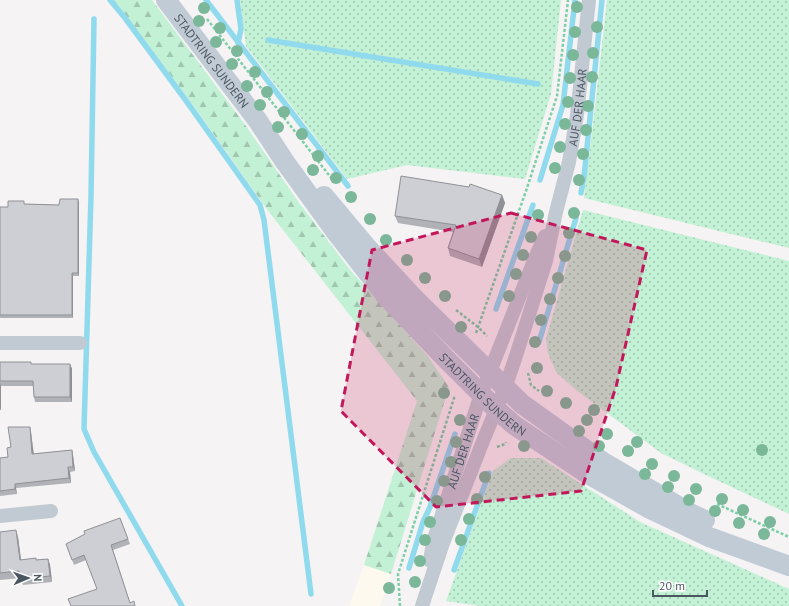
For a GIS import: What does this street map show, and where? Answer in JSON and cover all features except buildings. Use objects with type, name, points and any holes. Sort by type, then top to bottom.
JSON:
[{"type":"main road","name":"STADTRING SUNDERN","points":[[166,0],[258,121],[335,231],[386,296],[496,409],[514,425],[586,473],[650,508],[709,537],[789,566]]},
{"type":"main road","name":"STADTRING SUNDERN","points":[[258,121],[321,192],[365,245],[405,288],[505,388],[530,410],[603,462],[690,513],[789,557]]},
{"type":"street","name":"AUF DER HAAR","points":[[421,606],[443,544],[505,388],[546,261],[556,212],[569,162],[577,115],[589,0]]},
{"type":"street","name":"AUF DER HAAR","points":[[421,606],[433,542],[481,394],[535,258],[556,212]]},
{"type":"street","points":[[0,343],[80,343]]},
{"type":"street","points":[[0,516],[51,511]]},
{"type":"path","points":[[478,327],[526,192],[557,96],[568,0]]},
{"type":"path","points":[[206,19],[334,181]]},
{"type":"path","points":[[453,308],[478,327],[487,336]]},
{"type":"path","points":[[531,384],[544,395]]},
{"type":"path","points":[[400,606],[398,574],[456,393]]},
{"type":"path","points":[[712,502],[789,537]]},
{"type":"highlighted area","points":[[511,213],[647,250],[616,387],[581,491],[436,507],[341,411],[372,250]]},
{"type":"shaded area","points":[[364,565],[391,574],[380,606],[349,606]]},
{"type":"green space","points":[[113,0],[152,0],[246,126],[297,200],[351,271],[427,355],[449,387],[391,574],[364,565],[417,401],[269,212],[190,101]]},
{"type":"green space","points":[[240,0],[561,0],[551,94],[525,179],[407,165],[347,179],[246,46]]},
{"type":"green space","points":[[607,0],[789,0],[789,248],[584,198]]},
{"type":"green space","points":[[583,210],[789,261],[789,514],[661,453],[576,390],[556,372],[548,353],[546,339]]},
{"type":"green space","points":[[511,458],[541,458],[640,522],[789,589],[789,606],[480,606],[446,601],[493,471]]},
{"type":"waterway","points":[[110,0],[187,102],[260,205],[264,220],[311,594]]},
{"type":"waterway","points":[[206,0],[348,186]]},
{"type":"waterway","points":[[237,0],[241,29],[238,43]]},
{"type":"waterway","points":[[540,180],[563,105],[575,0]]},
{"type":"waterway","points":[[581,193],[584,177],[602,0]]},
{"type":"waterway","points":[[94,19],[91,196],[84,429],[94,452],[182,606]]},
{"type":"waterway","points":[[268,40],[538,84]]},
{"type":"waterway","points":[[496,309],[533,205]]},
{"type":"waterway","points":[[539,342],[576,218]]},
{"type":"waterway","points":[[409,568],[423,522],[430,507],[455,434]]},
{"type":"waterway","points":[[454,570],[489,473]]}]
